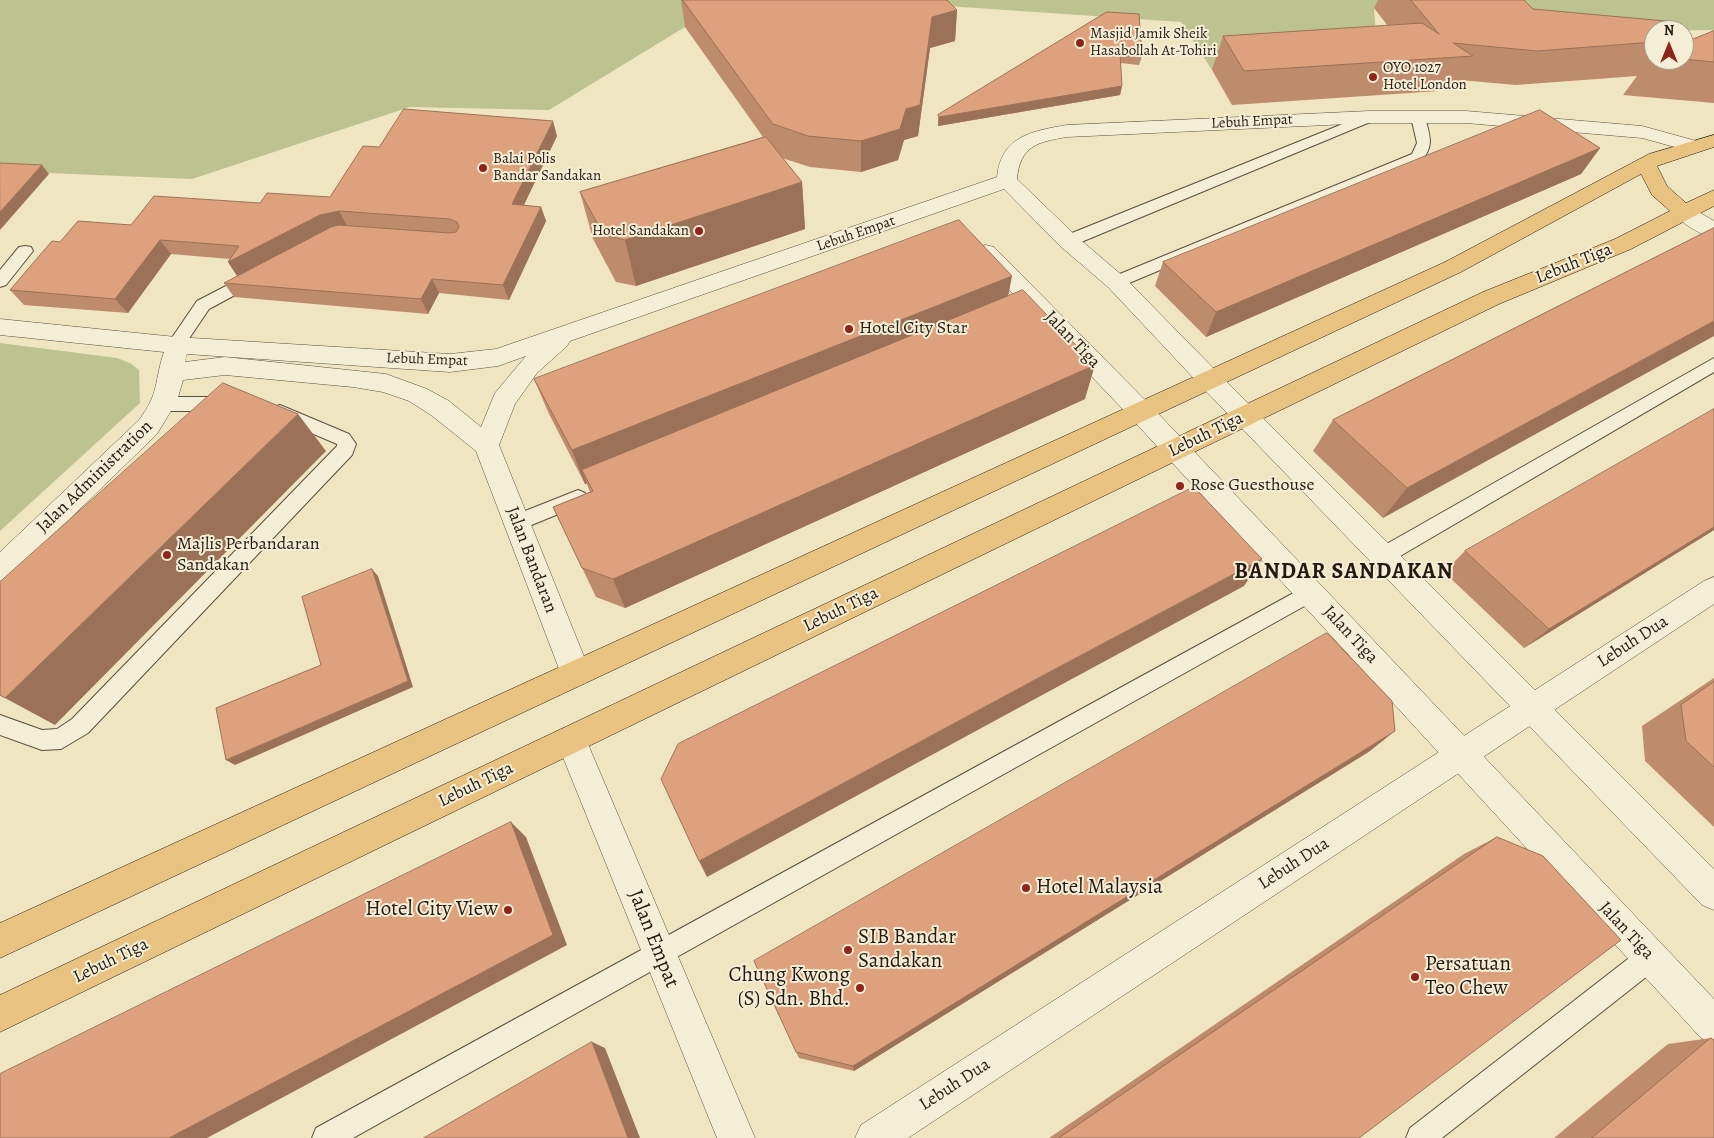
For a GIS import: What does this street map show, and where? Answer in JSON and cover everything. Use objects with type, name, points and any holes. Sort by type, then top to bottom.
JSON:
[{"type":"main road","points":[[0,941],[1454,267],[1646,164],[1693,146],[1714,141]]},
{"type":"main road","points":[[1646,164],[1659,190],[1685,213]]},
{"type":"main road","name":"Lebuh Tiga","points":[[0,1014],[1492,298],[1623,244],[1714,197]]},
{"type":"street","name":"Lebuh Empat","points":[[0,327],[176,345],[450,362],[475,361],[498,357],[567,332],[947,212],[1007,182],[1007,166],[1015,151],[1026,142],[1042,135],[1067,131],[1370,116],[1466,116],[1642,132],[1693,146]]},
{"type":"street","points":[[1007,182],[1068,241],[1116,282],[1245,416],[1714,893]]},
{"type":"street","points":[[1685,213],[1714,231]]},
{"type":"street","name":"Jalan Tiga","points":[[974,239],[1031,311],[1141,412],[1714,1025]]},
{"type":"street","points":[[486,446],[504,400],[529,368],[567,332]]},
{"type":"street","name":"Jalan Administration","points":[[0,570],[148,427],[168,396],[176,345]]},
{"type":"street","name":"Lebuh Empat","points":[[172,373],[225,366],[386,383],[418,395],[440,408],[486,446]]},
{"type":"street","name":"Jalan Bandaran","points":[[486,446],[576,674]]},
{"type":"street","name":"Lebuh Dua","points":[[874,1138],[1714,590]]},
{"type":"street","name":"Jalan Empat","points":[[571,740],[658,954],[736,1138]]},
{"type":"lane","points":[[1068,241],[1370,116]]},
{"type":"lane","points":[[1116,282],[1417,157],[1423,151],[1424,144],[1418,117]]},
{"type":"lane","points":[[0,281],[25,251]]},
{"type":"lane","points":[[176,345],[203,305],[267,270]]},
{"type":"lane","points":[[1383,556],[1714,364]]},
{"type":"lane","points":[[164,404],[246,404],[224,424]]},
{"type":"lane","points":[[0,725],[42,740],[61,739],[80,726],[345,450],[347,444],[343,440],[268,407],[261,406]]},
{"type":"lane","points":[[517,523],[590,493]]},
{"type":"lane","points":[[326,1138],[1310,593]]},
{"type":"lane","points":[[1420,1138],[1651,957]]},
{"type":"green space","points":[[0,0],[794,0],[685,27],[549,110],[410,107],[192,179],[0,171]]},
{"type":"green space","points":[[915,0],[1488,0],[1374,8],[1377,51],[1212,70],[1181,22],[918,4]]},
{"type":"green space","points":[[1495,0],[1714,0],[1714,30],[1694,30],[1694,20],[1644,20],[1644,31],[1530,33]]},
{"type":"green space","points":[[0,343],[117,358],[130,363],[139,370],[140,403],[0,531]]},
{"type":"building","points":[[683,0],[947,0],[957,10],[932,17],[920,105],[906,109],[900,129],[861,141],[808,136],[773,124]]},
{"type":"building","points":[[1411,0],[1524,0],[1533,9],[1654,20],[1644,20],[1644,43],[1537,51],[1453,43],[1473,56],[1244,71],[1223,36],[1422,23],[1439,34]]},
{"type":"building","name":"Masjid Jamik Sheik Hasabollah At-Tohiri","points":[[1107,12],[1139,14],[1142,56],[1120,54],[1122,86],[939,117],[938,115]]},
{"type":"building","points":[[1714,31],[1714,62],[1694,60],[1694,39]]},
{"type":"building","points":[[404,109],[553,121],[512,204],[541,207],[503,285],[432,279],[421,299],[224,283],[331,227],[339,225],[449,233],[456,232],[459,227],[457,222],[450,219],[339,211],[320,215],[228,262],[239,246],[160,240],[115,299],[10,290],[52,241],[60,242],[78,221],[131,225],[154,196],[260,203],[267,193],[330,197],[363,146],[379,147]]},
{"type":"building","points":[[1540,110],[1600,148],[1216,312],[1163,262]]},
{"type":"building","points":[[766,137],[802,182],[625,240],[604,235],[580,192]]},
{"type":"building","points":[[0,163],[42,165],[0,212]]},
{"type":"building","points":[[959,220],[1012,276],[572,450],[534,379]]},
{"type":"building","points":[[1714,228],[1714,321],[1407,488],[1333,420]]},
{"type":"building","points":[[1023,290],[1095,365],[613,579],[582,568],[553,507],[593,491],[582,470]]},
{"type":"building","points":[[223,383],[298,414],[5,698],[0,695],[0,582]]},
{"type":"building","points":[[1714,409],[1714,527],[1549,629],[1465,551]]},
{"type":"building","points":[[1194,487],[1262,559],[699,861],[661,779],[678,744]]},
{"type":"building","points":[[372,569],[408,681],[226,760],[216,708],[321,665],[302,597]]},
{"type":"building","points":[[1327,633],[1392,701],[1395,731],[853,1066],[796,1052],[754,961]]},
{"type":"building","points":[[1714,682],[1714,767],[1686,741],[1681,705]]},
{"type":"building","points":[[511,822],[553,935],[169,1138],[0,1138],[0,1074]]},
{"type":"building","points":[[1497,837],[1543,856],[1621,940],[1359,1138],[1059,1138]]},
{"type":"building","points":[[1711,1038],[1714,1040],[1714,1138],[1592,1138]]},
{"type":"building","points":[[592,1042],[628,1138],[424,1138]]},
{"type":"place","name":"Masjid Jamik Sheik Hasabollah At-Tohiri","points":[[1080,43]]},
{"type":"place","name":"OYO 1027 Hotel London","points":[[1373,77]]},
{"type":"place","name":"Balai Polis Bandar Sandakan","points":[[483,168]]},
{"type":"place","name":"Hotel Sandakan","points":[[699,231]]},
{"type":"place","name":"Hotel City Star","points":[[849,329]]},
{"type":"place","name":"Rose Guesthouse","points":[[1180,486]]},
{"type":"place","name":"Majlis Perbandaran Sandakan","points":[[167,555]]},
{"type":"place","name":"Hotel Malaysia","points":[[1026,888]]},
{"type":"place","name":"Hotel City View","points":[[508,910]]},
{"type":"place","name":"SIB Bandar Sandakan","points":[[848,950]]},
{"type":"place","name":"Persatuan Teo Chew","points":[[1415,977]]},
{"type":"place","name":"Chung Kwong (S) Sdn. Bhd.","points":[[860,988]]},
{"type":"district","name":"BANDAR SANDAKAN","points":[[1344,573]]}]
